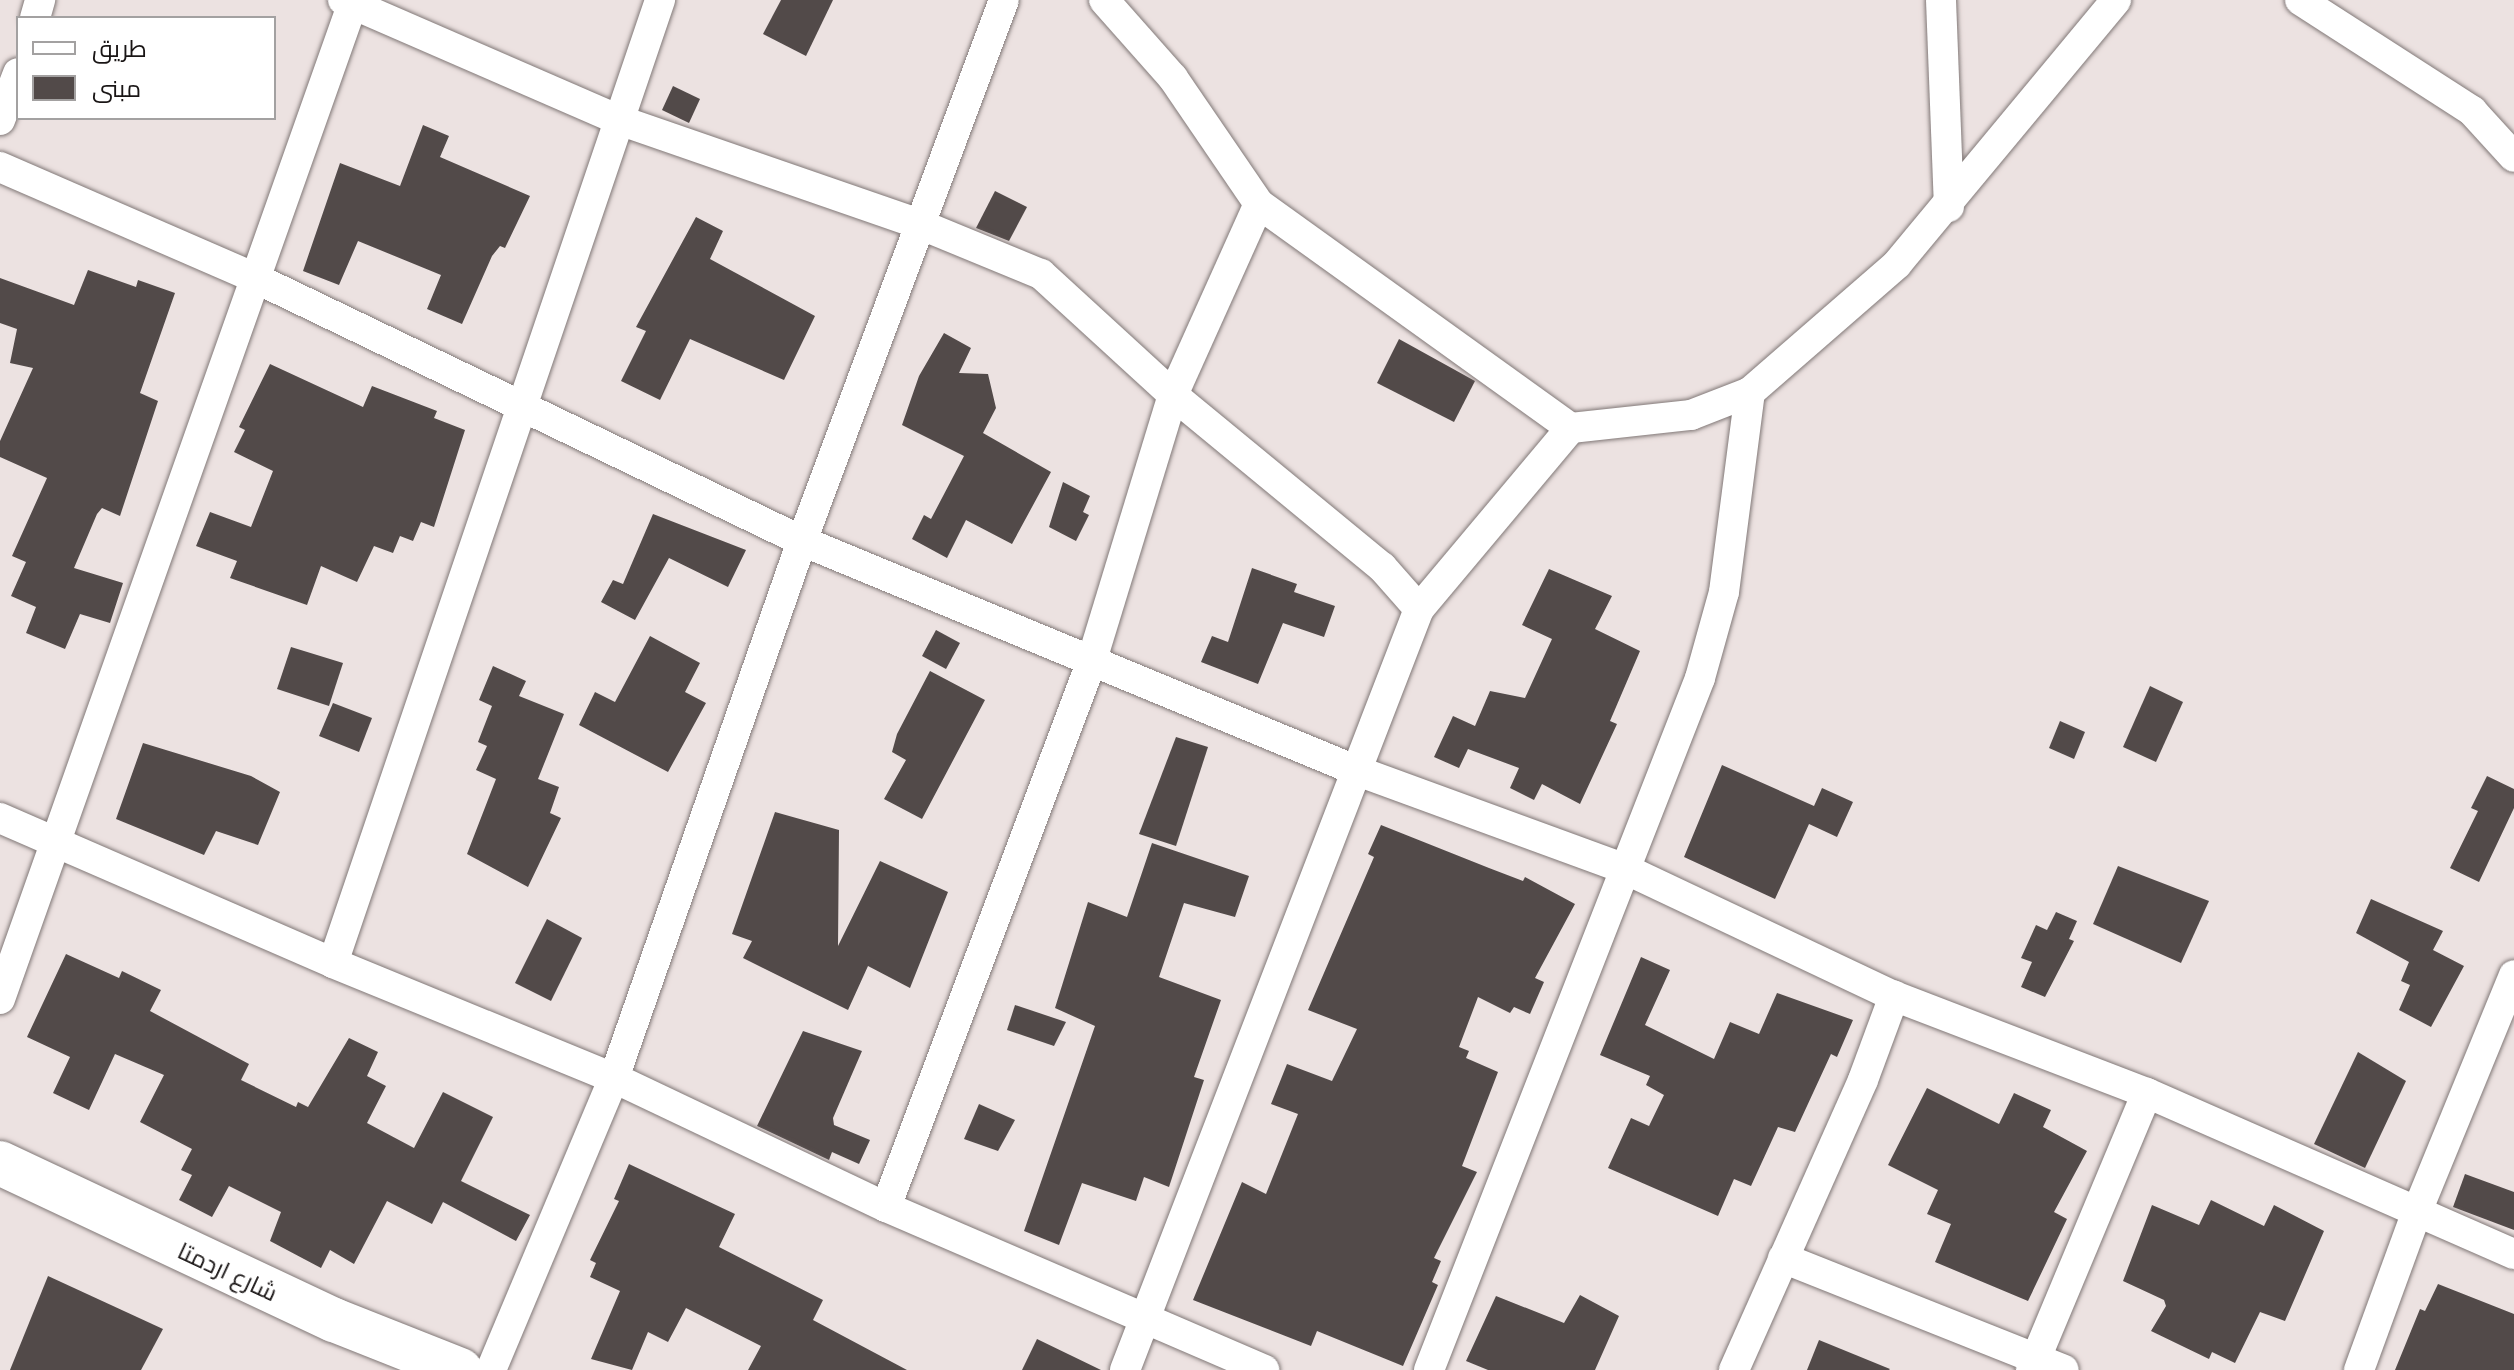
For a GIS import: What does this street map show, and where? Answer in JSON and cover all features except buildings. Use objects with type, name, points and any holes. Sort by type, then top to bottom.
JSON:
[{"type":"main road","name":"شارع اردمتا","points":[[0,1163],[334,1320],[460,1370]]},
{"type":"street","points":[[333,963],[660,0]]},
{"type":"street","points":[[491,1370],[614,1078],[917,223],[1004,0]]},
{"type":"street","points":[[1104,0],[1173,78],[1259,204],[1571,428],[1691,415],[1750,392],[1897,264],[1949,207],[2116,0]]},
{"type":"street","points":[[1941,0],[1949,207]]},
{"type":"street","points":[[2300,0],[2472,111],[2514,157]]},
{"type":"street","points":[[0,999],[350,1],[619,120],[917,223],[1041,274],[1173,395],[1382,567],[1419,609]]},
{"type":"street","points":[[0,120],[16,78]]},
{"type":"street","points":[[0,167],[253,277],[802,541],[1355,770],[1625,869],[1894,996],[2147,1093],[2416,1214],[2514,1254]]},
{"type":"street","points":[[886,1207],[1091,663],[1173,395],[1259,204]]},
{"type":"street","points":[[1429,1370],[1700,678],[1724,592],[1750,392]]},
{"type":"street","points":[[1125,1370],[1419,609],[1571,428]]},
{"type":"street","points":[[0,818],[333,963],[614,1078],[886,1207],[1264,1370]]},
{"type":"street","points":[[2359,1370],[2416,1214],[2514,975]]},
{"type":"street","points":[[1734,1370],[1863,1080],[1894,996]]},
{"type":"street","points":[[2034,1363],[2147,1093]]},
{"type":"street","points":[[1783,1258],[2034,1363],[2064,1370]]}]
